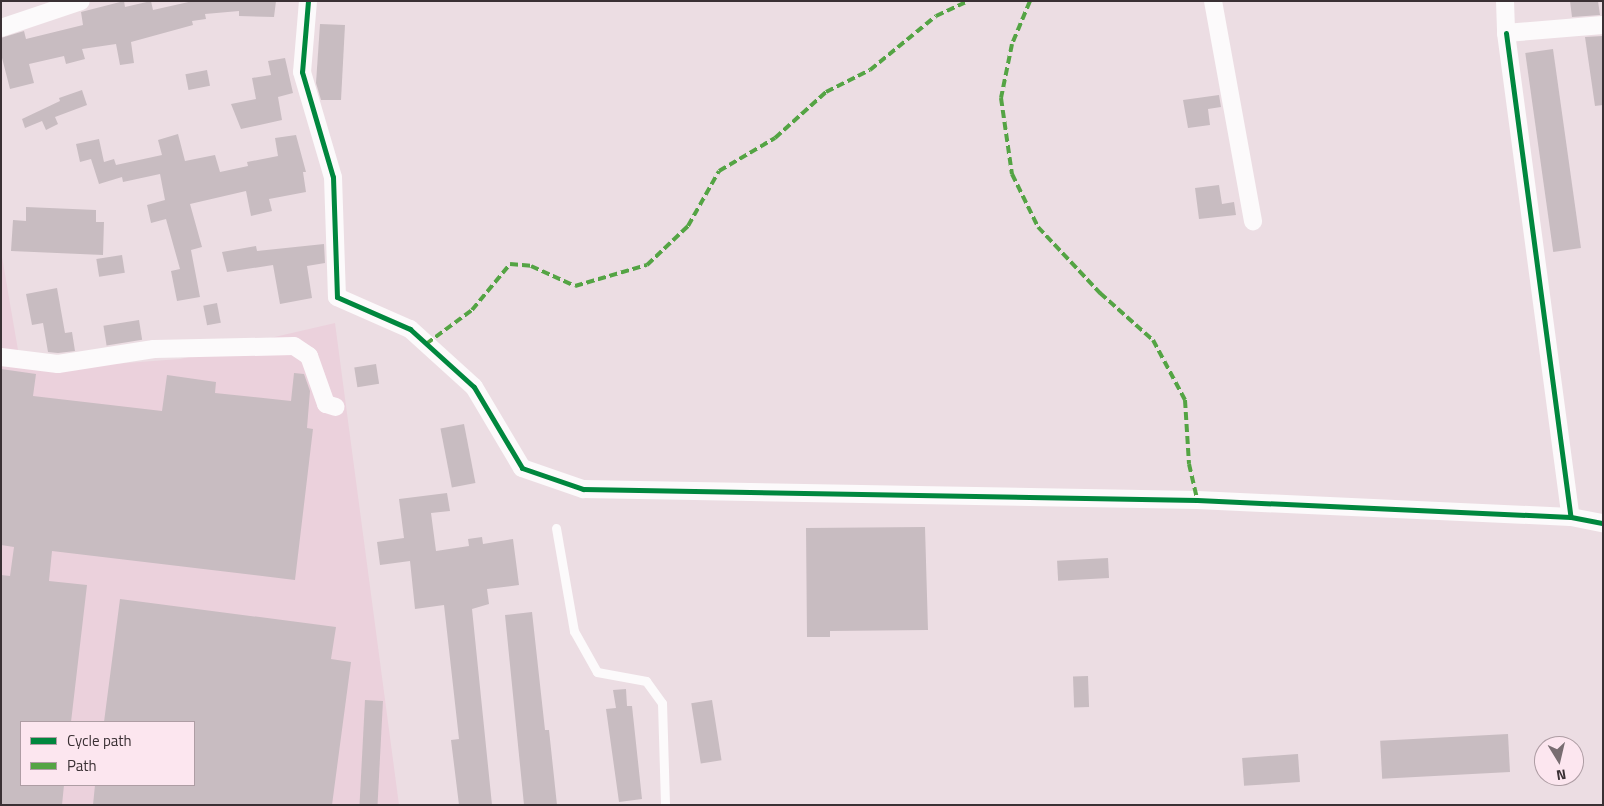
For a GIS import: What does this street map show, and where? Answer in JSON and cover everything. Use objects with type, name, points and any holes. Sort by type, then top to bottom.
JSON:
[{"type":"street","points":[[1,28],[81,1]]},
{"type":"street","points":[[308,1],[302,72],[333,177],[337,297],[410,329],[474,387],[522,468],[583,489],[1198,500],[1571,517],[1603,523]]},
{"type":"street","points":[[1213,1],[1253,221]]},
{"type":"street","points":[[1505,1],[1506,33],[1571,517]]},
{"type":"street","points":[[1506,33],[1603,25]]},
{"type":"street","points":[[1,357],[58,364],[154,349],[294,346],[309,356],[326,404],[336,407]]},
{"type":"lane","points":[[556,528],[574,631],[597,672],[646,681],[662,703],[665,805]]},
{"type":"shaded area","points":[[1,251],[18,350],[46,369],[180,359],[335,323],[399,805],[1,805]]},
{"type":"building","points":[[124,1],[125,7],[151,1],[153,10],[193,1],[276,1],[274,17],[239,16],[239,11],[205,14],[206,19],[192,21],[193,25],[131,42],[134,63],[120,65],[116,44],[82,49],[85,59],[66,64],[64,56],[29,64],[34,83],[10,89],[1,54],[1,38],[24,31],[26,39],[83,25],[81,12]]},
{"type":"building","points":[[1570,1],[1598,1],[1600,15],[1572,17]]},
{"type":"building","points":[[320,24],[345,25],[341,100],[321,100],[316,83]]},
{"type":"building","points":[[1603,36],[1603,105],[1595,106],[1585,37]]},
{"type":"building","points":[[1553,49],[1581,248],[1553,252],[1525,53]]},
{"type":"building","points":[[285,58],[293,93],[278,97],[282,120],[241,129],[231,104],[256,99],[252,78],[271,75],[268,61]]},
{"type":"building","points":[[207,70],[210,86],[188,90],[185,74]]},
{"type":"building","points":[[82,90],[87,105],[55,117],[58,124],[46,130],[42,121],[25,128],[22,119],[60,101],[59,98]]},
{"type":"building","points":[[1219,95],[1221,107],[1208,109],[1210,125],[1188,128],[1183,100]]},
{"type":"building","points":[[178,134],[185,161],[215,155],[220,172],[248,166],[247,162],[278,156],[275,138],[296,135],[306,172],[303,172],[306,192],[269,199],[272,211],[251,216],[246,191],[190,204],[202,247],[191,250],[200,297],[177,301],[171,271],[180,269],[166,219],[151,223],[147,205],[165,200],[160,174],[123,182],[122,177],[99,184],[91,159],[80,162],[76,144],[99,139],[104,162],[114,159],[116,165],[162,155],[158,140]]},
{"type":"building","points":[[1219,185],[1222,204],[1234,202],[1236,215],[1199,219],[1195,188]]},
{"type":"building","points":[[26,207],[96,210],[96,222],[104,222],[103,255],[11,251],[13,220],[26,221]]},
{"type":"building","points":[[324,244],[325,263],[307,266],[312,298],[280,304],[273,265],[227,272],[222,252],[256,246],[257,251]]},
{"type":"building","points":[[122,255],[125,273],[99,277],[96,259]]},
{"type":"building","points":[[57,288],[65,333],[72,332],[75,351],[48,352],[43,323],[32,325],[26,294]]},
{"type":"building","points":[[217,303],[221,323],[207,325],[203,306]]},
{"type":"building","points":[[139,320],[142,340],[107,345],[103,326]]},
{"type":"building","points":[[376,364],[379,384],[357,387],[354,367]]},
{"type":"building","points":[[1,369],[36,374],[33,396],[162,411],[167,375],[216,382],[215,393],[291,401],[294,373],[304,374],[310,391],[307,428],[313,429],[295,580],[52,551],[49,581],[87,585],[71,721],[20,721],[20,786],[64,786],[62,805],[1,805],[1,575],[10,576],[14,547],[1,545]]},
{"type":"building","points":[[464,424],[475,483],[452,487],[440,429]]},
{"type":"building","points":[[447,493],[450,511],[431,513],[436,551],[469,546],[468,539],[482,537],[483,544],[513,539],[519,585],[487,589],[489,604],[472,609],[492,805],[459,805],[451,740],[459,739],[444,605],[415,609],[410,561],[380,565],[377,542],[404,538],[399,499]]},
{"type":"building","points":[[925,527],[928,630],[830,631],[830,637],[807,637],[806,528]]},
{"type":"building","points":[[1108,558],[1109,578],[1058,581],[1057,561]]},
{"type":"building","points":[[120,599],[336,627],[331,659],[351,662],[332,805],[93,805],[95,786],[195,786],[195,721],[104,721]]},
{"type":"building","points":[[532,612],[545,730],[549,730],[557,805],[524,805],[505,615]]},
{"type":"building","points":[[1088,676],[1089,707],[1074,708],[1073,677]]},
{"type":"building","points":[[626,689],[627,706],[632,706],[642,799],[619,802],[606,709],[616,708],[613,690]]},
{"type":"building","points":[[365,700],[383,701],[378,805],[360,805]]},
{"type":"building","points":[[712,700],[722,760],[701,764],[691,703]]},
{"type":"building","points":[[1508,734],[1510,772],[1382,779],[1380,741]]},
{"type":"building","points":[[1298,754],[1300,782],[1244,786],[1242,758]]},
{"type":"marked path","points":[[426,344],[472,310],[510,264],[531,266],[575,286],[647,265],[688,226],[719,171],[775,138],[826,92],[870,70],[936,16],[968,1]]},
{"type":"marked path","points":[[1030,1],[1012,44],[1001,98],[1012,174],[1038,227],[1100,293],[1153,340],[1185,400],[1189,464],[1197,500]]},
{"type":"cycle path","points":[[308,1],[302,72],[333,177],[337,297],[410,329],[474,387],[522,468],[583,489],[1197,500],[1571,517]]},
{"type":"cycle path","points":[[1506,33],[1571,517],[1603,523]]}]
